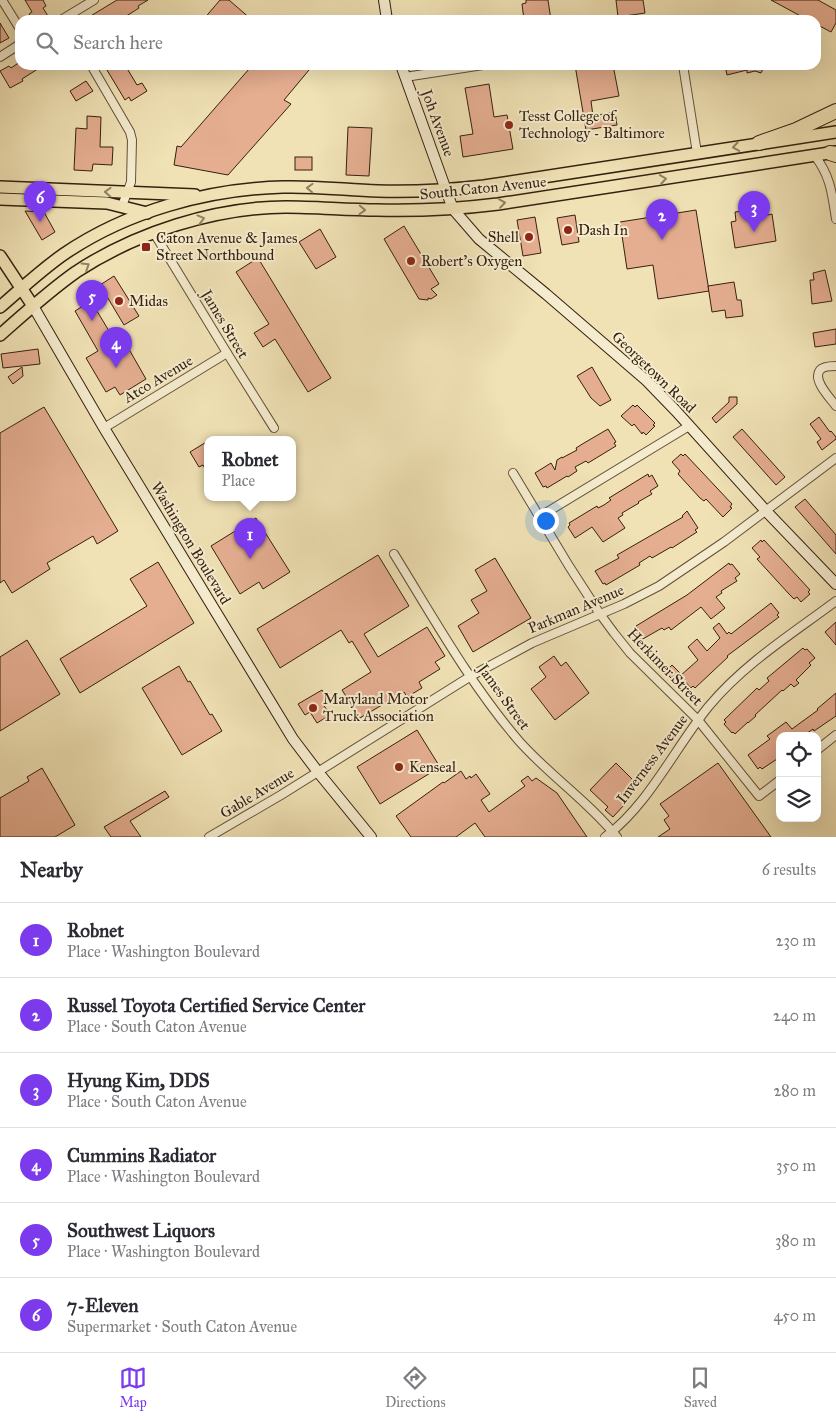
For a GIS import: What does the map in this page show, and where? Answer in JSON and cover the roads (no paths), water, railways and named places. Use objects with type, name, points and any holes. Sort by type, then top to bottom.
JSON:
[{"type":"highway","points":[[759,143],[796,130],[836,111]]},
{"type":"main road","name":"South Caton Avenue","points":[[0,307],[66,253],[115,226],[147,213],[209,196],[237,191],[284,187],[384,191],[446,190],[484,186],[836,132]]},
{"type":"main road","name":"South Caton Avenue","points":[[0,335],[70,277],[100,257],[154,233],[212,216],[237,211],[285,207],[378,210],[453,209],[834,154]]},
{"type":"main road","name":"South Caton Avenue","points":[[0,187],[209,196]]},
{"type":"main road","points":[[0,199],[90,202],[122,206],[147,213],[154,233]]},
{"type":"main road","name":"Washington Boulevard","points":[[0,256],[33,306]]},
{"type":"street","points":[[2,0],[15,21]]},
{"type":"street","points":[[70,15],[94,0]]},
{"type":"street","points":[[384,0],[387,15]]},
{"type":"street","points":[[0,57],[15,47]]},
{"type":"street","points":[[94,70],[130,132],[132,140],[131,182],[122,206]]},
{"type":"street","name":"Joh Avenue","points":[[403,70],[446,190]]},
{"type":"street","points":[[405,77],[450,70]]},
{"type":"street","points":[[684,70],[697,153]]},
{"type":"street","points":[[815,156],[824,166],[831,187],[836,219]]},
{"type":"street","name":"Georgetown Road","points":[[446,190],[453,209],[478,239],[546,294],[646,381],[836,584]]},
{"type":"street","name":"James Street","points":[[154,233],[274,428]]},
{"type":"street","name":"Washington Boulevard","points":[[33,306],[104,428],[293,739],[371,837]]},
{"type":"street","name":"Atco Avenue","points":[[104,428],[227,353]]},
{"type":"street","points":[[836,366],[824,368],[820,370],[818,375],[820,385],[836,406]]},
{"type":"street","points":[[539,518],[689,426]]},
{"type":"street","name":"Parkman Avenue","points":[[318,772],[471,676],[532,643],[636,598],[659,586],[724,542],[836,458]]},
{"type":"street","name":"Herkimer Street","points":[[513,473],[539,518],[600,614],[630,653],[698,720],[760,796],[776,783]]},
{"type":"street","name":"James Street","points":[[394,554],[487,700],[521,743],[576,794],[615,834]]},
{"type":"street","name":"Inverness Avenue","points":[[605,837],[615,834],[710,704],[747,666],[836,601]]},
{"type":"street","points":[[821,747],[836,735]]},
{"type":"street","name":"Gable Avenue","points":[[209,837],[318,772]]},
{"type":"place","name":"Tesst College of Technology - Baltimore","points":[[509,125]]},
{"type":"place","name":"7-Eleven","points":[[40,222]]},
{"type":"place","name":"Dash In","points":[[568,230]]},
{"type":"place","name":"Hyung Kim, DDS","points":[[754,232]]},
{"type":"place","name":"Shell","points":[[529,237]]},
{"type":"place","name":"Russel Toyota Certified Service Center","points":[[662,240]]},
{"type":"place","name":"Caton Avenue & James Street Northbound","points":[[146,247]]},
{"type":"place","name":"Robert's Oxygen","points":[[411,261]]},
{"type":"place","name":"Midas","points":[[119,301]]},
{"type":"place","name":"Southwest Liquors","points":[[92,321]]},
{"type":"place","name":"Cummins Radiator","points":[[116,368]]},
{"type":"place","name":"Robnet","points":[[250,559]]},
{"type":"place","name":"Maryland Motor Truck Association","points":[[313,708]]},
{"type":"place","name":"Kenseal","points":[[399,767]]}]
